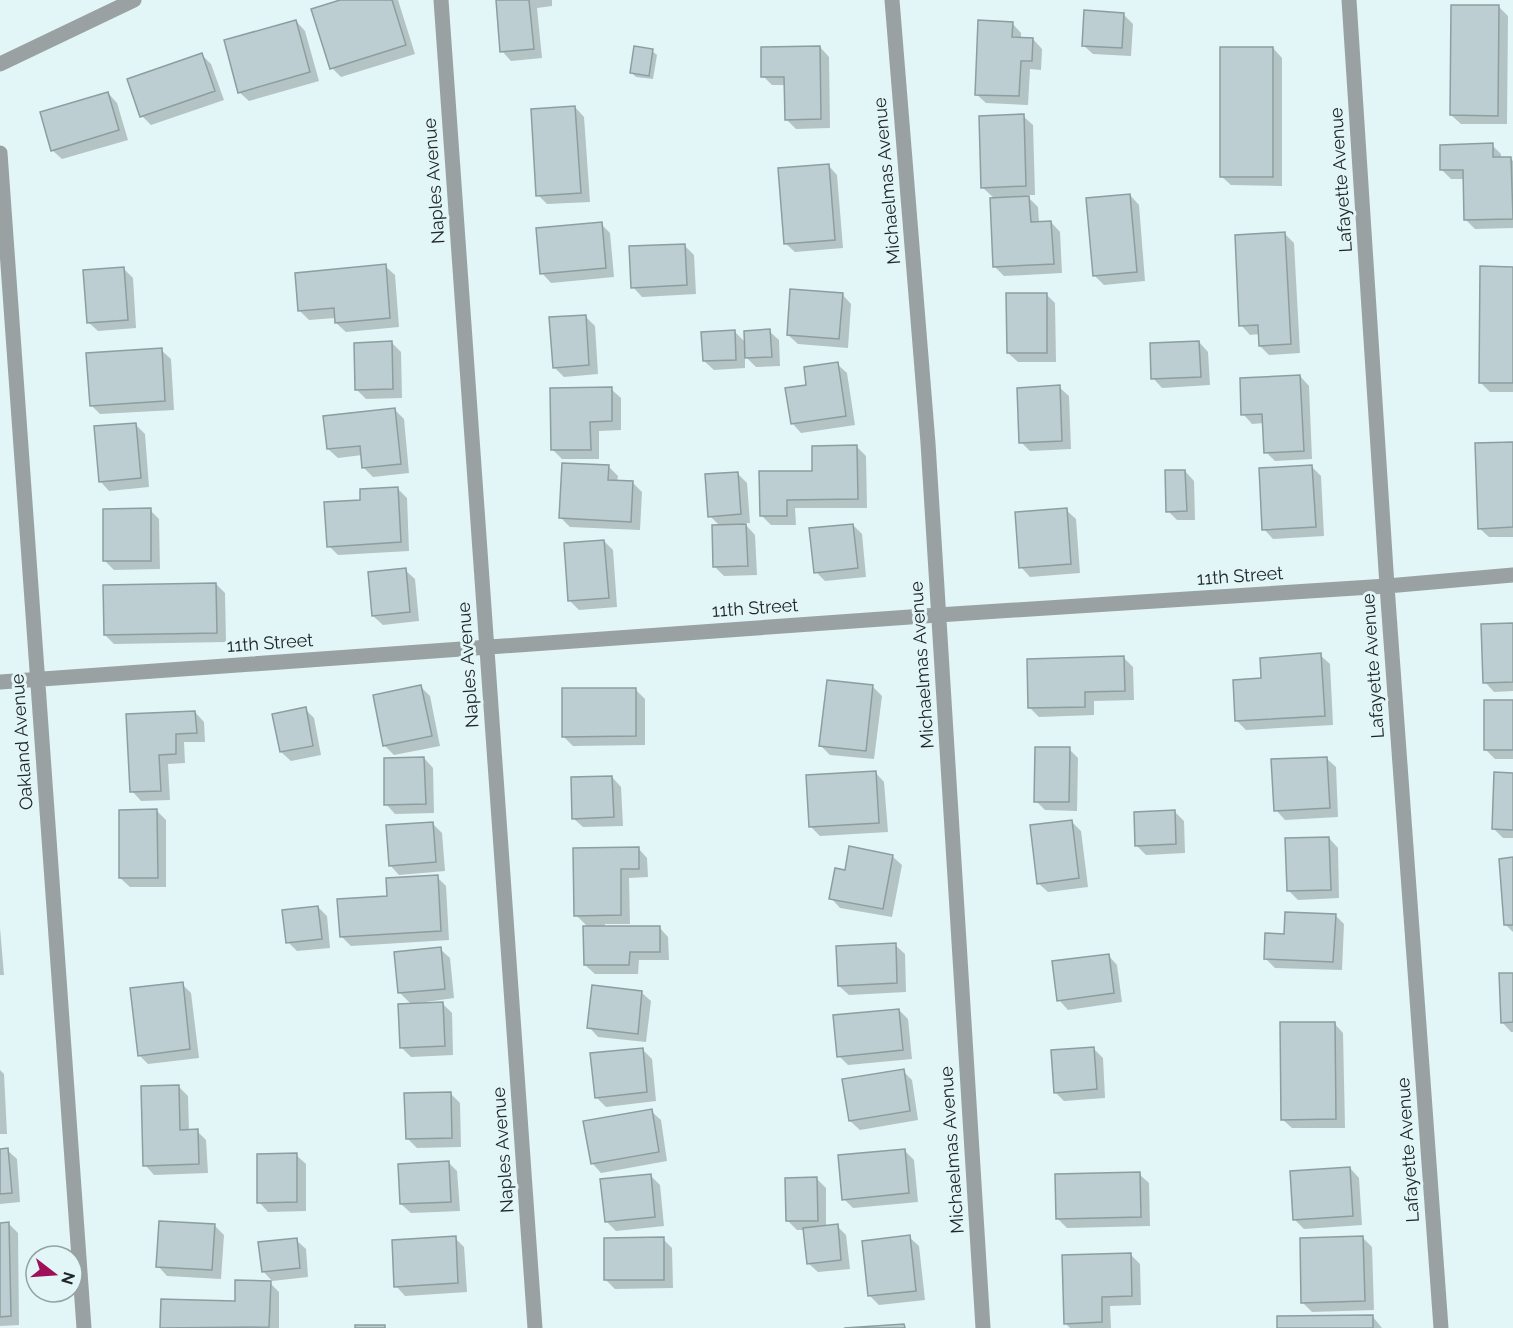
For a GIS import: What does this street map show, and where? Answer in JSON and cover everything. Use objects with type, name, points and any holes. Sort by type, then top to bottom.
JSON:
[{"type":"street","points":[[0,64],[134,0]]},
{"type":"street","name":"Naples Avenue","points":[[441,0],[535,1328]]},
{"type":"street","name":"Michaelmas Avenue","points":[[892,0],[928,444],[983,1328]]},
{"type":"street","name":"Lafayette Avenue","points":[[1349,0],[1387,586],[1441,1328]]},
{"type":"street","name":"Oakland Avenue","points":[[0,153],[84,1328]]},
{"type":"street","name":"11th Street","points":[[0,682],[487,646],[1387,586],[1513,574]]},
{"type":"building","points":[[340,0],[392,0],[406,45],[330,69],[311,9]]},
{"type":"building","points":[[496,0],[529,0],[534,49],[500,52]]},
{"type":"building","points":[[1451,5],[1499,5],[1498,116],[1450,115]]},
{"type":"building","points":[[1084,10],[1124,13],[1122,48],[1082,46]]},
{"type":"building","points":[[296,20],[310,72],[238,93],[224,40]]},
{"type":"building","points":[[978,20],[1013,22],[1012,37],[1033,38],[1032,61],[1021,61],[1019,96],[975,95]]},
{"type":"building","points":[[634,46],[653,49],[649,76],[630,73]]},
{"type":"building","points":[[820,46],[821,119],[785,120],[784,77],[761,77],[761,47]]},
{"type":"building","points":[[1220,47],[1273,47],[1273,177],[1220,177]]},
{"type":"building","points":[[202,53],[215,91],[140,117],[127,79]]},
{"type":"building","points":[[108,92],[119,130],[51,151],[40,112]]},
{"type":"building","points":[[575,106],[581,193],[536,196],[531,109]]},
{"type":"building","points":[[1024,114],[1026,186],[981,188],[979,116]]},
{"type":"building","points":[[1493,143],[1493,157],[1511,157],[1513,219],[1464,220],[1463,170],[1440,170],[1440,145]]},
{"type":"building","points":[[829,164],[835,240],[784,244],[778,168]]},
{"type":"building","points":[[1130,194],[1137,272],[1093,276],[1086,198]]},
{"type":"building","points":[[1029,196],[1031,222],[1051,221],[1054,264],[993,267],[990,198]]},
{"type":"building","points":[[602,222],[606,268],[540,274],[536,228]]},
{"type":"building","points":[[1285,232],[1291,344],[1259,346],[1258,325],[1239,326],[1235,235]]},
{"type":"building","points":[[685,244],[687,285],[631,288],[629,246]]},
{"type":"building","points":[[386,264],[390,318],[335,323],[334,308],[298,311],[295,273]]},
{"type":"building","points":[[1480,266],[1513,267],[1513,383],[1479,383]]},
{"type":"building","points":[[124,267],[128,320],[87,323],[83,270]]},
{"type":"building","points":[[790,289],[843,293],[839,339],[787,335]]},
{"type":"building","points":[[1006,293],[1047,293],[1047,353],[1007,353]]},
{"type":"building","points":[[586,315],[589,365],[553,368],[549,317]]},
{"type":"building","points":[[770,329],[772,357],[745,358],[744,331]]},
{"type":"building","points":[[735,330],[736,360],[703,361],[701,332]]},
{"type":"building","points":[[392,341],[393,389],[355,390],[354,343]]},
{"type":"building","points":[[1199,341],[1201,377],[1151,379],[1150,343]]},
{"type":"building","points":[[162,348],[165,401],[90,406],[86,353]]},
{"type":"building","points":[[838,362],[846,416],[791,424],[785,388],[806,385],[804,367]]},
{"type":"building","points":[[1300,375],[1304,451],[1264,453],[1262,414],[1241,415],[1240,378]]},
{"type":"building","points":[[1060,385],[1062,441],[1019,443],[1017,388]]},
{"type":"building","points":[[612,387],[612,421],[590,422],[591,450],[551,450],[550,388]]},
{"type":"building","points":[[395,408],[401,464],[362,468],[360,446],[327,449],[323,416]]},
{"type":"building","points":[[136,423],[141,478],[99,482],[94,426]]},
{"type":"building","points":[[1513,442],[1513,527],[1478,529],[1475,443]]},
{"type":"building","points":[[857,445],[858,499],[787,500],[787,516],[760,516],[759,471],[812,471],[812,446]]},
{"type":"building","points":[[562,463],[609,465],[608,480],[633,481],[631,522],[559,518]]},
{"type":"building","points":[[1312,465],[1316,527],[1262,530],[1259,468]]},
{"type":"building","points":[[1165,470],[1185,470],[1187,511],[1166,512]]},
{"type":"building","points":[[738,472],[741,514],[708,517],[705,474]]},
{"type":"building","points":[[398,487],[401,542],[327,547],[324,502],[360,500],[360,489]]},
{"type":"building","points":[[151,508],[151,561],[103,561],[103,509]]},
{"type":"building","points":[[1067,508],[1071,564],[1019,568],[1015,512]]},
{"type":"building","points":[[746,524],[748,566],[713,567],[712,525]]},
{"type":"building","points":[[853,524],[858,568],[814,573],[809,528]]},
{"type":"building","points":[[604,540],[609,598],[568,601],[564,543]]},
{"type":"building","points":[[406,568],[410,612],[372,616],[368,572]]},
{"type":"building","points":[[216,583],[217,633],[104,635],[103,585]]},
{"type":"building","points":[[1513,623],[1513,682],[1483,683],[1481,624]]},
{"type":"building","points":[[1321,653],[1325,716],[1235,721],[1233,680],[1261,678],[1260,658]]},
{"type":"building","points":[[1124,656],[1125,691],[1085,692],[1085,707],[1028,708],[1027,659]]},
{"type":"building","points":[[827,680],[873,685],[866,751],[819,746]]},
{"type":"building","points":[[421,685],[432,736],[383,746],[373,695]]},
{"type":"building","points":[[562,688],[636,688],[636,736],[562,737]]},
{"type":"building","points":[[1484,700],[1513,700],[1513,750],[1484,750]]},
{"type":"building","points":[[306,707],[313,746],[280,752],[272,714]]},
{"type":"building","points":[[195,711],[197,733],[176,734],[176,754],[159,755],[161,791],[130,792],[126,714]]},
{"type":"building","points":[[1035,747],[1070,747],[1069,802],[1034,802]]},
{"type":"building","points":[[424,757],[426,804],[384,805],[384,758]]},
{"type":"building","points":[[1327,757],[1330,808],[1274,811],[1271,759]]},
{"type":"building","points":[[876,771],[879,823],[809,827],[806,775]]},
{"type":"building","points":[[1494,772],[1513,773],[1513,830],[1492,829]]},
{"type":"building","points":[[612,776],[614,817],[572,819],[571,777]]},
{"type":"building","points":[[157,809],[158,878],[119,878],[119,810]]},
{"type":"building","points":[[1175,810],[1176,844],[1135,846],[1134,812]]},
{"type":"building","points":[[1072,820],[1079,878],[1037,884],[1030,825]]},
{"type":"building","points":[[433,822],[436,862],[389,866],[386,825]]},
{"type":"building","points":[[1329,837],[1331,890],[1287,891],[1285,838]]},
{"type":"building","points":[[849,846],[893,855],[883,909],[829,899],[835,868],[845,870]]},
{"type":"building","points":[[639,847],[639,869],[621,869],[621,915],[574,916],[573,848]]},
{"type":"building","points":[[1513,857],[1513,925],[1504,925],[1499,859]]},
{"type":"building","points":[[438,875],[441,931],[340,937],[337,899],[387,896],[386,878]]},
{"type":"building","points":[[318,906],[322,939],[286,943],[282,910]]},
{"type":"building","points":[[1285,912],[1336,914],[1333,962],[1264,959],[1265,933],[1284,934]]},
{"type":"building","points":[[583,926],[660,926],[660,952],[630,952],[629,965],[584,965]]},
{"type":"building","points":[[896,943],[897,983],[838,986],[836,946]]},
{"type":"building","points":[[441,947],[445,989],[398,993],[394,952]]},
{"type":"building","points":[[1109,954],[1114,993],[1057,1001],[1052,961]]},
{"type":"building","points":[[1499,973],[1513,973],[1513,1022],[1501,1023]]},
{"type":"building","points":[[183,982],[190,1049],[138,1056],[130,988]]},
{"type":"building","points":[[592,985],[642,991],[638,1034],[587,1028]]},
{"type":"building","points":[[443,1002],[445,1046],[400,1048],[398,1004]]},
{"type":"building","points":[[899,1009],[903,1050],[837,1057],[833,1015]]},
{"type":"building","points":[[1280,1022],[1335,1022],[1336,1119],[1281,1120]]},
{"type":"building","points":[[1094,1047],[1097,1089],[1054,1093],[1051,1050]]},
{"type":"building","points":[[643,1048],[647,1092],[595,1098],[590,1053]]},
{"type":"building","points":[[904,1069],[910,1111],[849,1121],[842,1079]]},
{"type":"building","points":[[179,1085],[180,1130],[198,1129],[199,1164],[143,1166],[141,1086]]},
{"type":"building","points":[[451,1092],[452,1138],[406,1139],[404,1093]]},
{"type":"building","points":[[652,1109],[659,1152],[591,1164],[583,1121]]},
{"type":"building","points":[[8,1148],[12,1193],[0,1194],[0,1149]]},
{"type":"building","points":[[905,1149],[909,1193],[842,1200],[838,1155]]},
{"type":"building","points":[[297,1153],[297,1202],[257,1203],[257,1154]]},
{"type":"building","points":[[449,1161],[451,1202],[400,1204],[398,1164]]},
{"type":"building","points":[[1350,1167],[1353,1216],[1293,1220],[1290,1171]]},
{"type":"building","points":[[1140,1172],[1141,1217],[1056,1219],[1055,1174]]},
{"type":"building","points":[[651,1174],[655,1217],[605,1222],[600,1179]]},
{"type":"building","points":[[817,1177],[818,1221],[786,1221],[785,1178]]},
{"type":"building","points":[[159,1221],[215,1224],[212,1270],[156,1267]]},
{"type":"building","points":[[9,1222],[11,1316],[0,1317],[0,1223]]},
{"type":"building","points":[[838,1224],[841,1260],[807,1264],[803,1228]]},
{"type":"building","points":[[910,1235],[916,1291],[868,1296],[862,1241]]},
{"type":"building","points":[[456,1236],[458,1283],[394,1287],[392,1240]]},
{"type":"building","points":[[1363,1236],[1365,1301],[1301,1303],[1300,1238]]},
{"type":"building","points":[[664,1237],[664,1280],[604,1280],[604,1238]]},
{"type":"building","points":[[297,1238],[300,1268],[262,1272],[258,1242]]},
{"type":"building","points":[[1131,1253],[1132,1296],[1102,1297],[1102,1322],[1064,1324],[1062,1255]]},
{"type":"building","points":[[235,1280],[271,1281],[269,1327],[160,1328],[161,1299],[235,1301]]},
{"type":"building","points":[[1373,1315],[1373,1328],[1277,1328],[1277,1316]]},
{"type":"building","points":[[904,1324],[905,1328],[844,1328]]},
{"type":"building","points":[[355,1325],[385,1325],[385,1328],[355,1328]]}]
